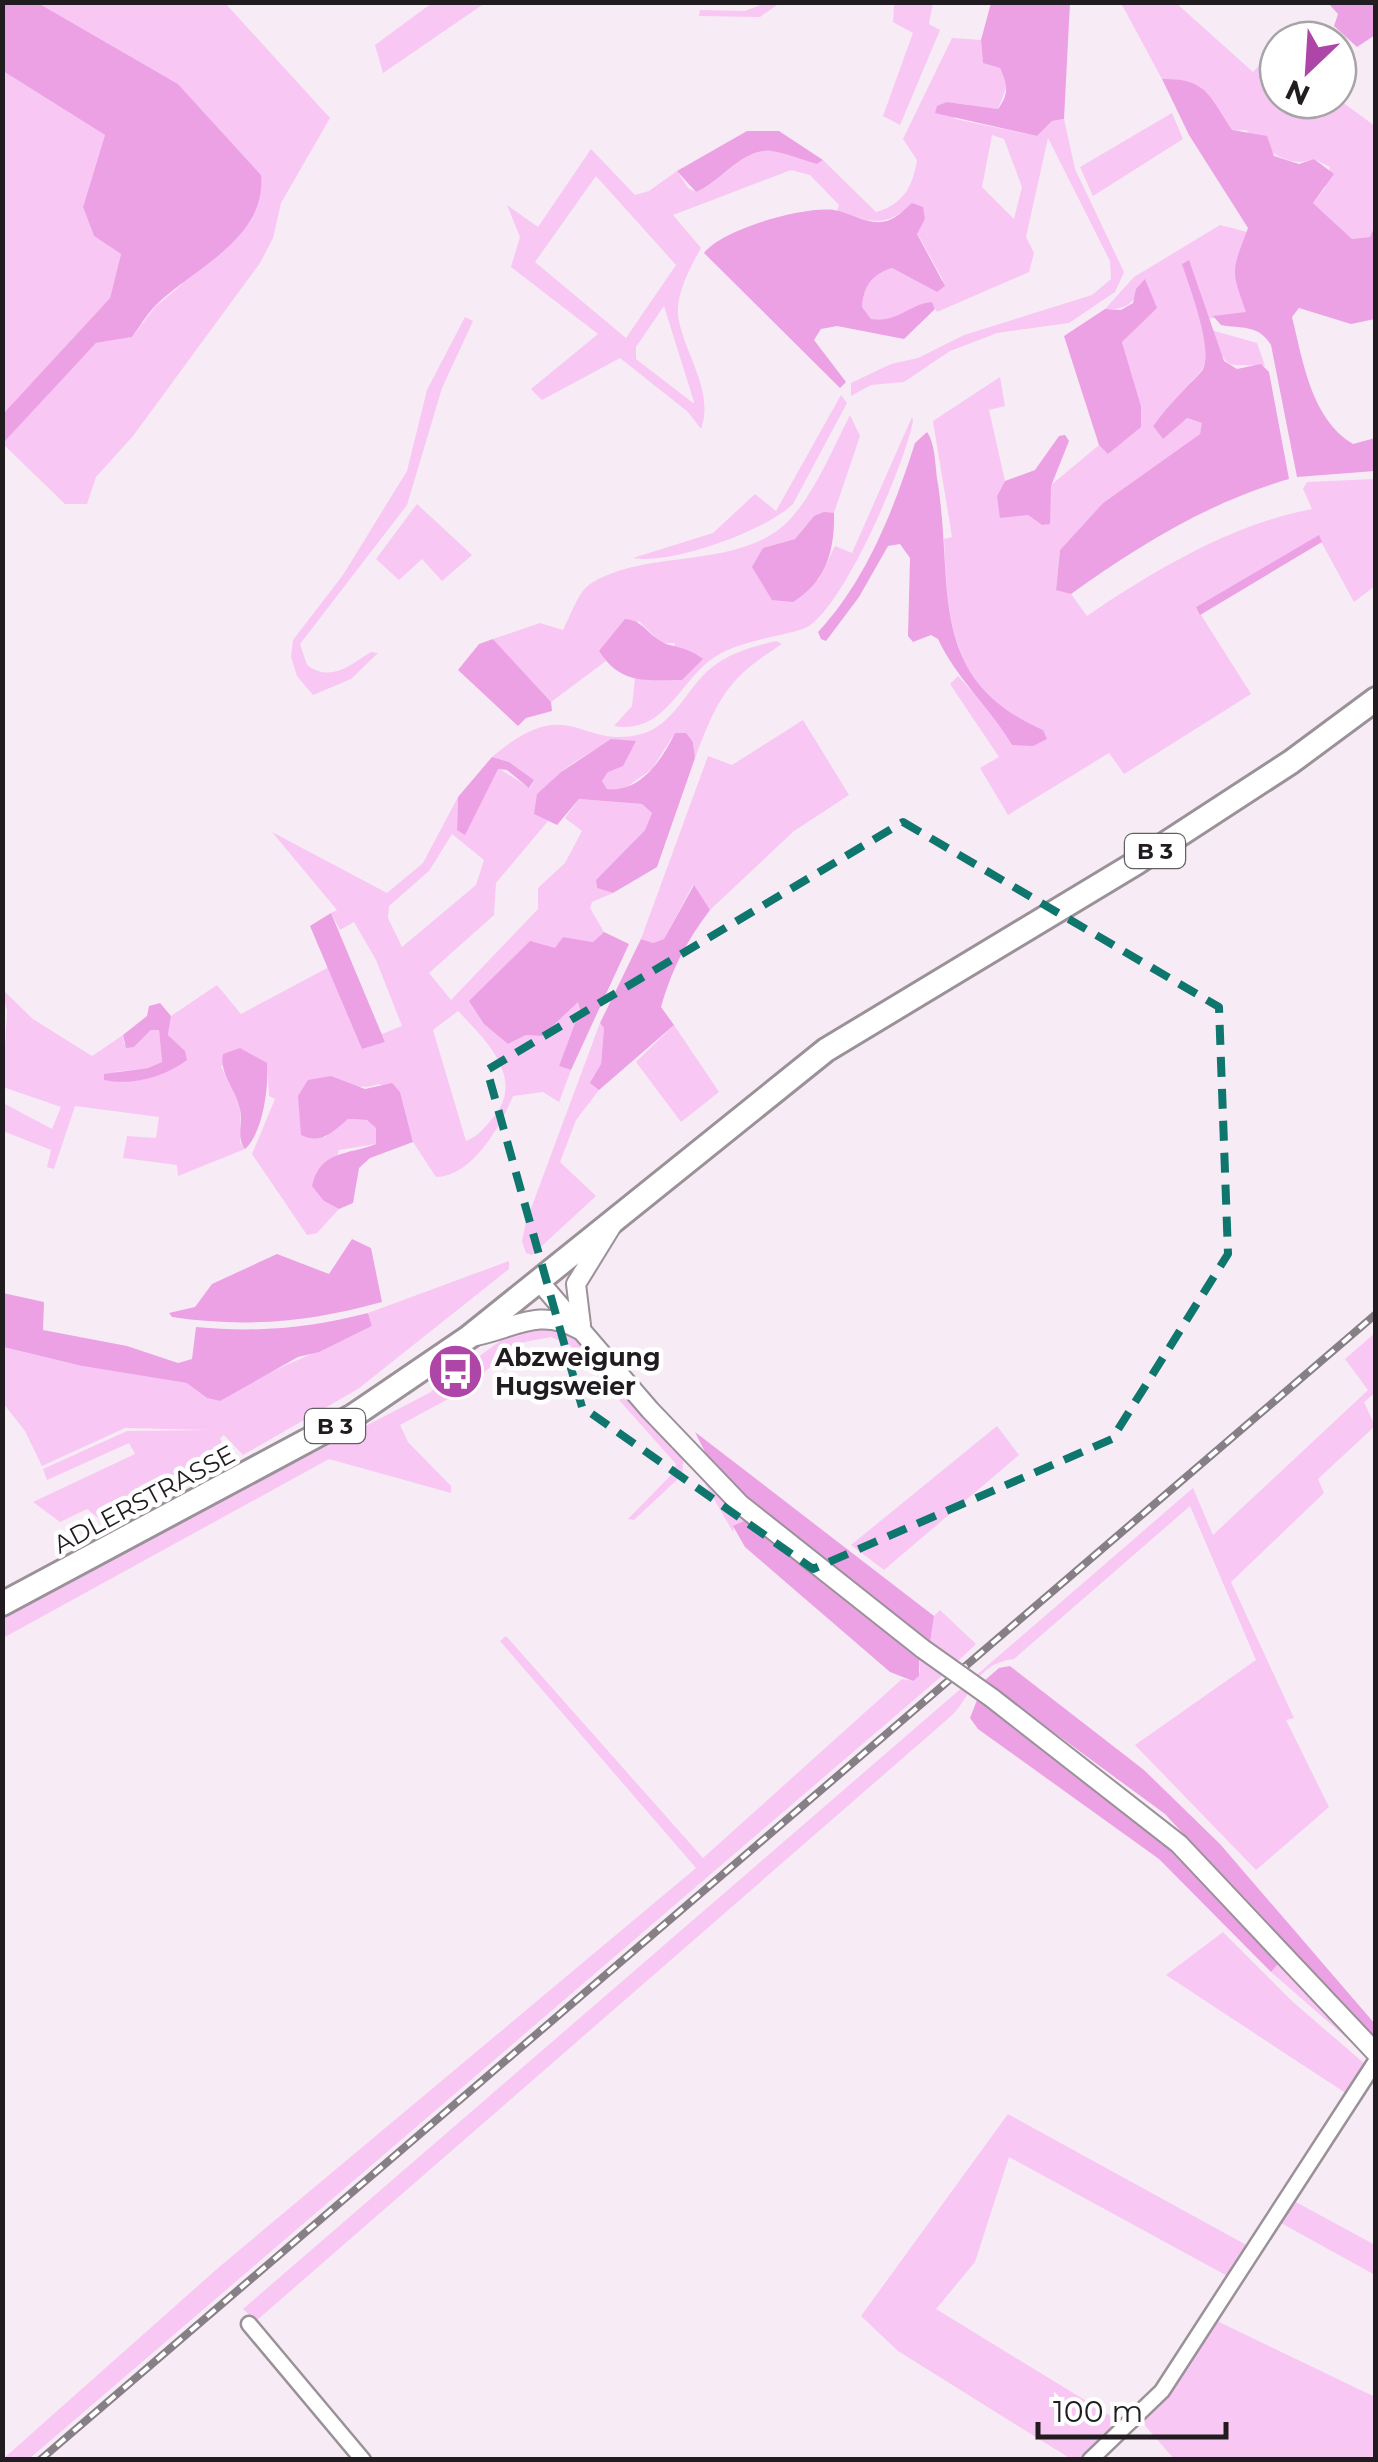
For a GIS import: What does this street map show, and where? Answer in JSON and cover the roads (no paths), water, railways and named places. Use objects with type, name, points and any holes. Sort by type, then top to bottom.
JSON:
[{"type":"main road","name":"B 3","points":[[469,1337],[826,1050],[1136,863],[1292,762],[1376,698]]},
{"type":"main road","name":"ADLERSTRASSE","points":[[2,1604],[353,1416],[469,1337]]},
{"type":"street","points":[[582,1331],[576,1284],[616,1219]]},
{"type":"street","points":[[538,1280],[650,1410],[740,1504],[1180,1844],[1376,2057],[1162,2391],[1090,2460]]},
{"type":"street","points":[[469,1337],[545,1317],[582,1331]]},
{"type":"street","points":[[248,2324],[362,2460]]},
{"type":"railway","points":[[40,2460],[1376,1314]]},
{"type":"place","name":"Abzweigung Hugsweier","points":[[456,1371]]}]
